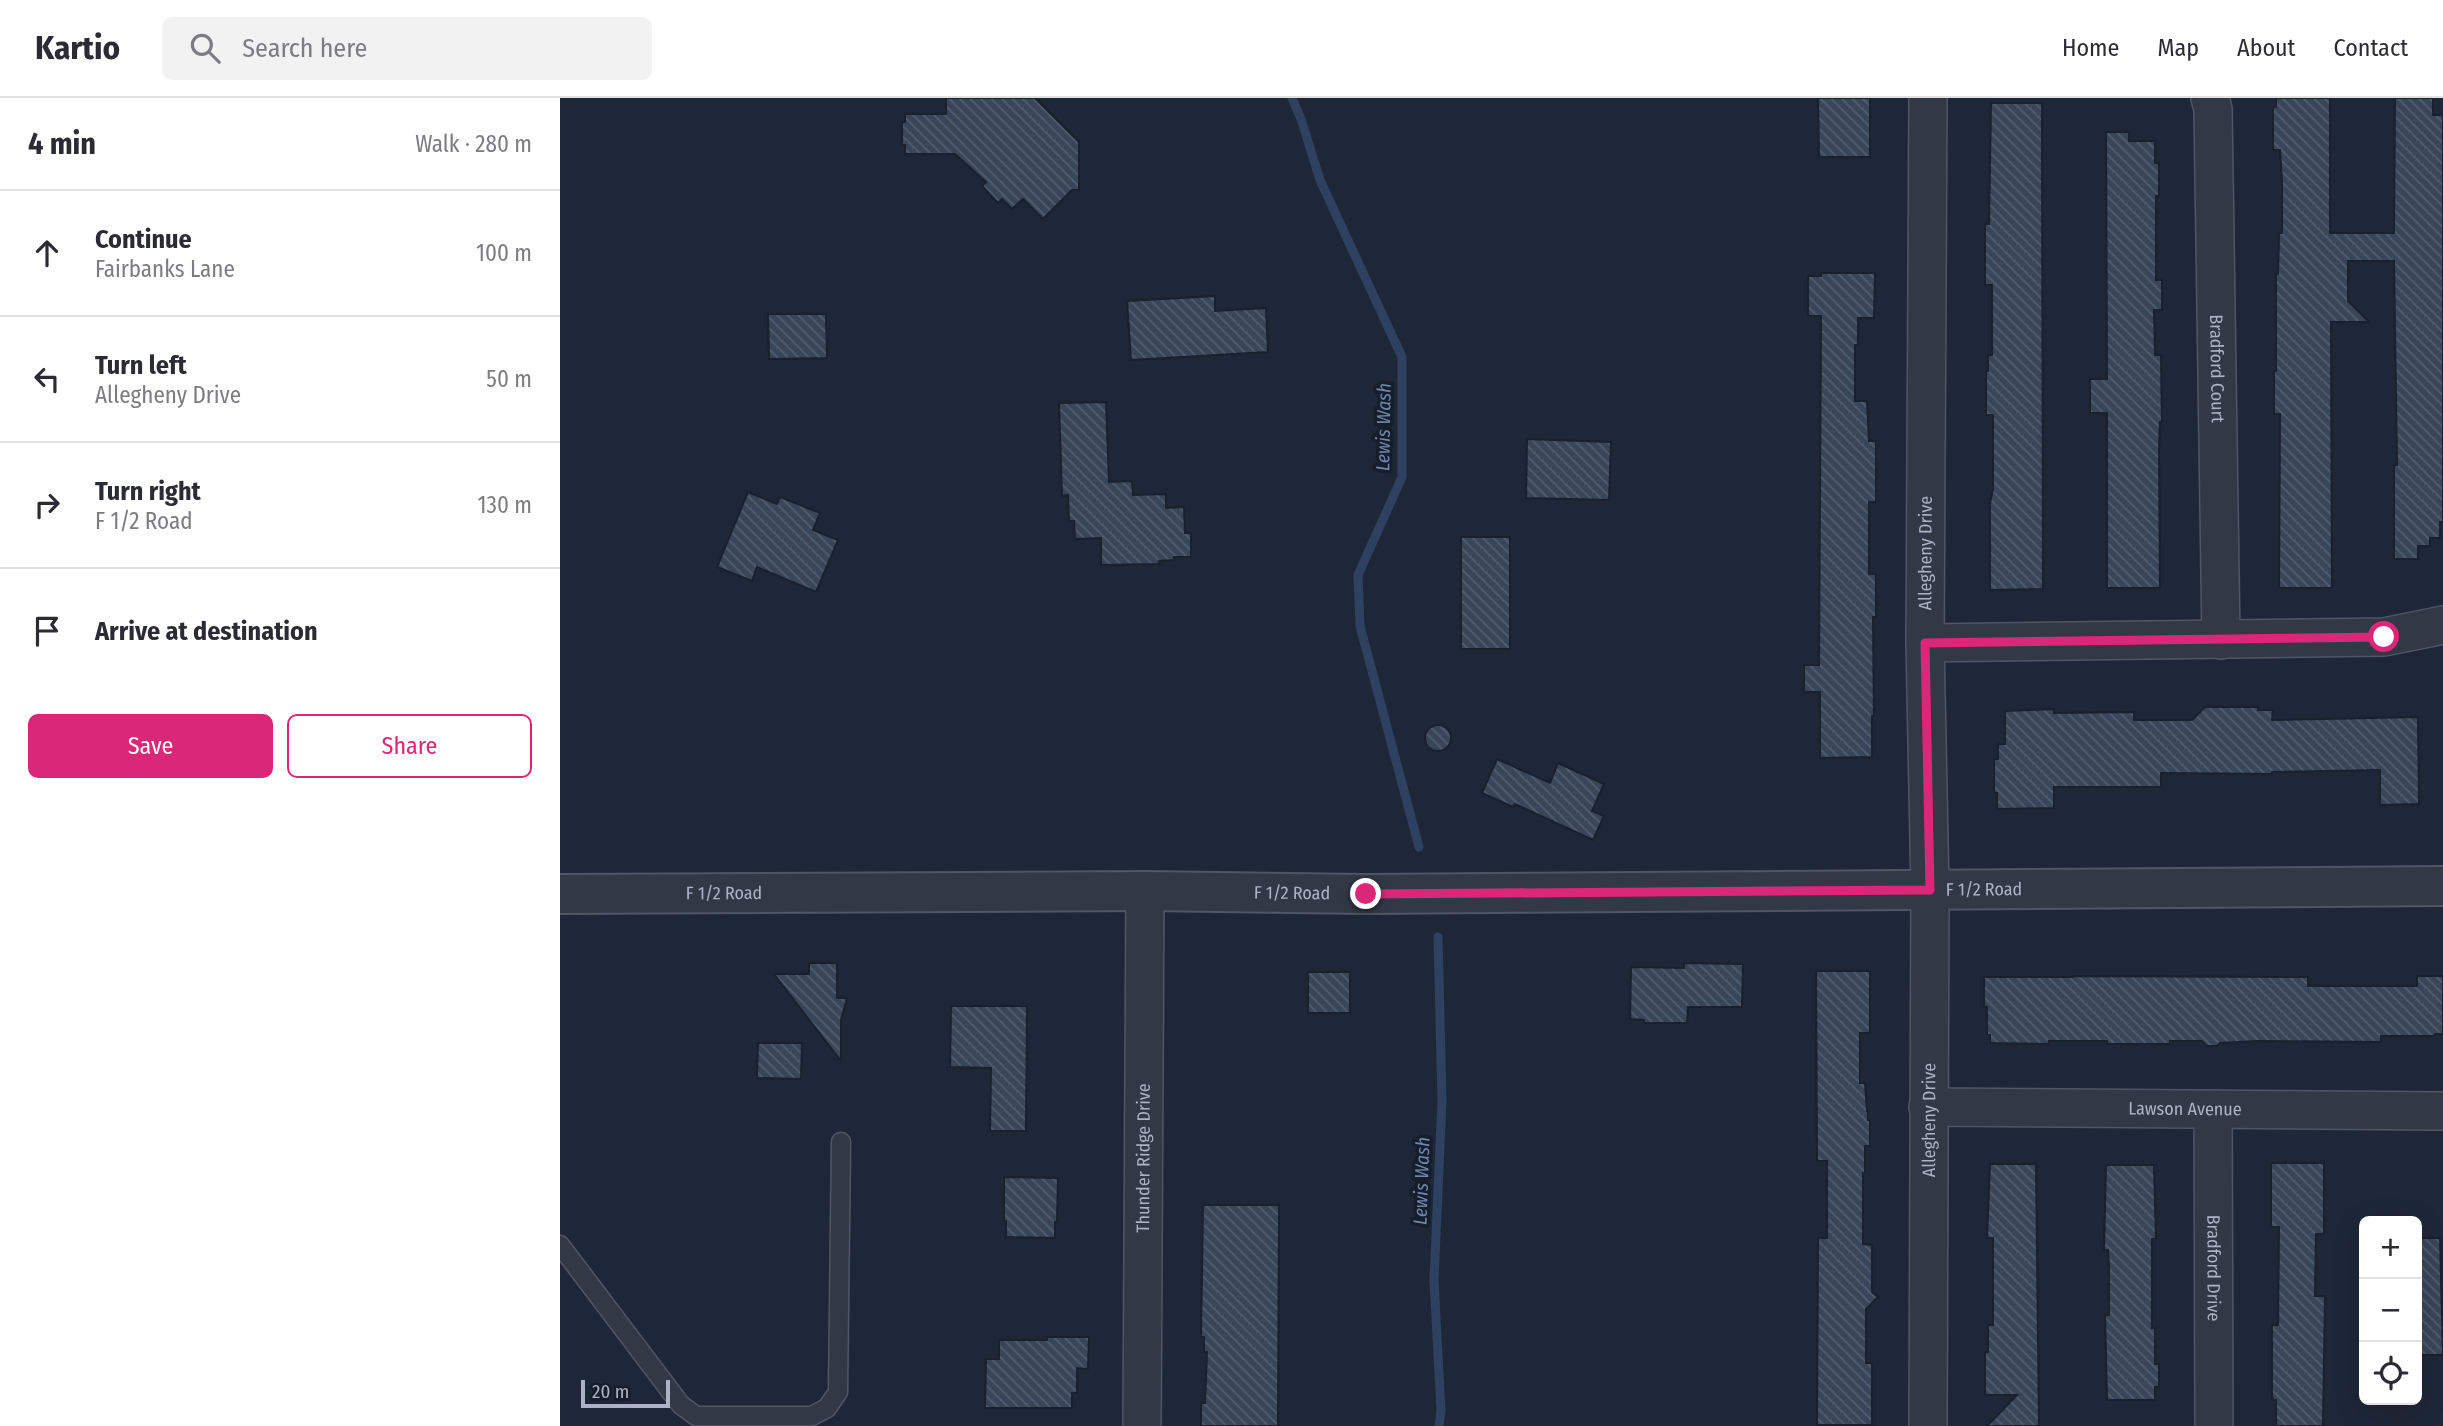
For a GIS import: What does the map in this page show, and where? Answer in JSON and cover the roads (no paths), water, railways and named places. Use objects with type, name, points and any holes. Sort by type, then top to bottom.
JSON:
[{"type":"street","name":"Allegheny Drive","points":[[1928,98],[1925,643],[1930,890],[1928,1426]]},
{"type":"street","name":"Bradford Court","points":[[2210,98],[2213,109],[2221,640]]},
{"type":"street","points":[[1925,643],[2384,637],[2443,625]]},
{"type":"street","name":"F 1/2 Road","points":[[560,894],[1145,891],[1380,894],[2443,886]]},
{"type":"street","name":"Thunder Ridge Drive","points":[[1142,1426],[1145,891]]},
{"type":"street","name":"Lawson Avenue","points":[[1928,1107],[2443,1111]]},
{"type":"street","name":"Bradford Drive","points":[[2213,1109],[2214,1426]]},
{"type":"lane","points":[[560,1245],[681,1405],[696,1416],[812,1416],[827,1408],[838,1392],[841,1142]]},
{"type":"waterway","name":"Lewis Wash","points":[[1292,98],[1320,180],[1402,357],[1402,477],[1358,575],[1360,626],[1419,847]]},
{"type":"waterway","name":"Lewis Wash","points":[[1438,937],[1442,1101],[1434,1280],[1441,1411],[1439,1426]]}]
